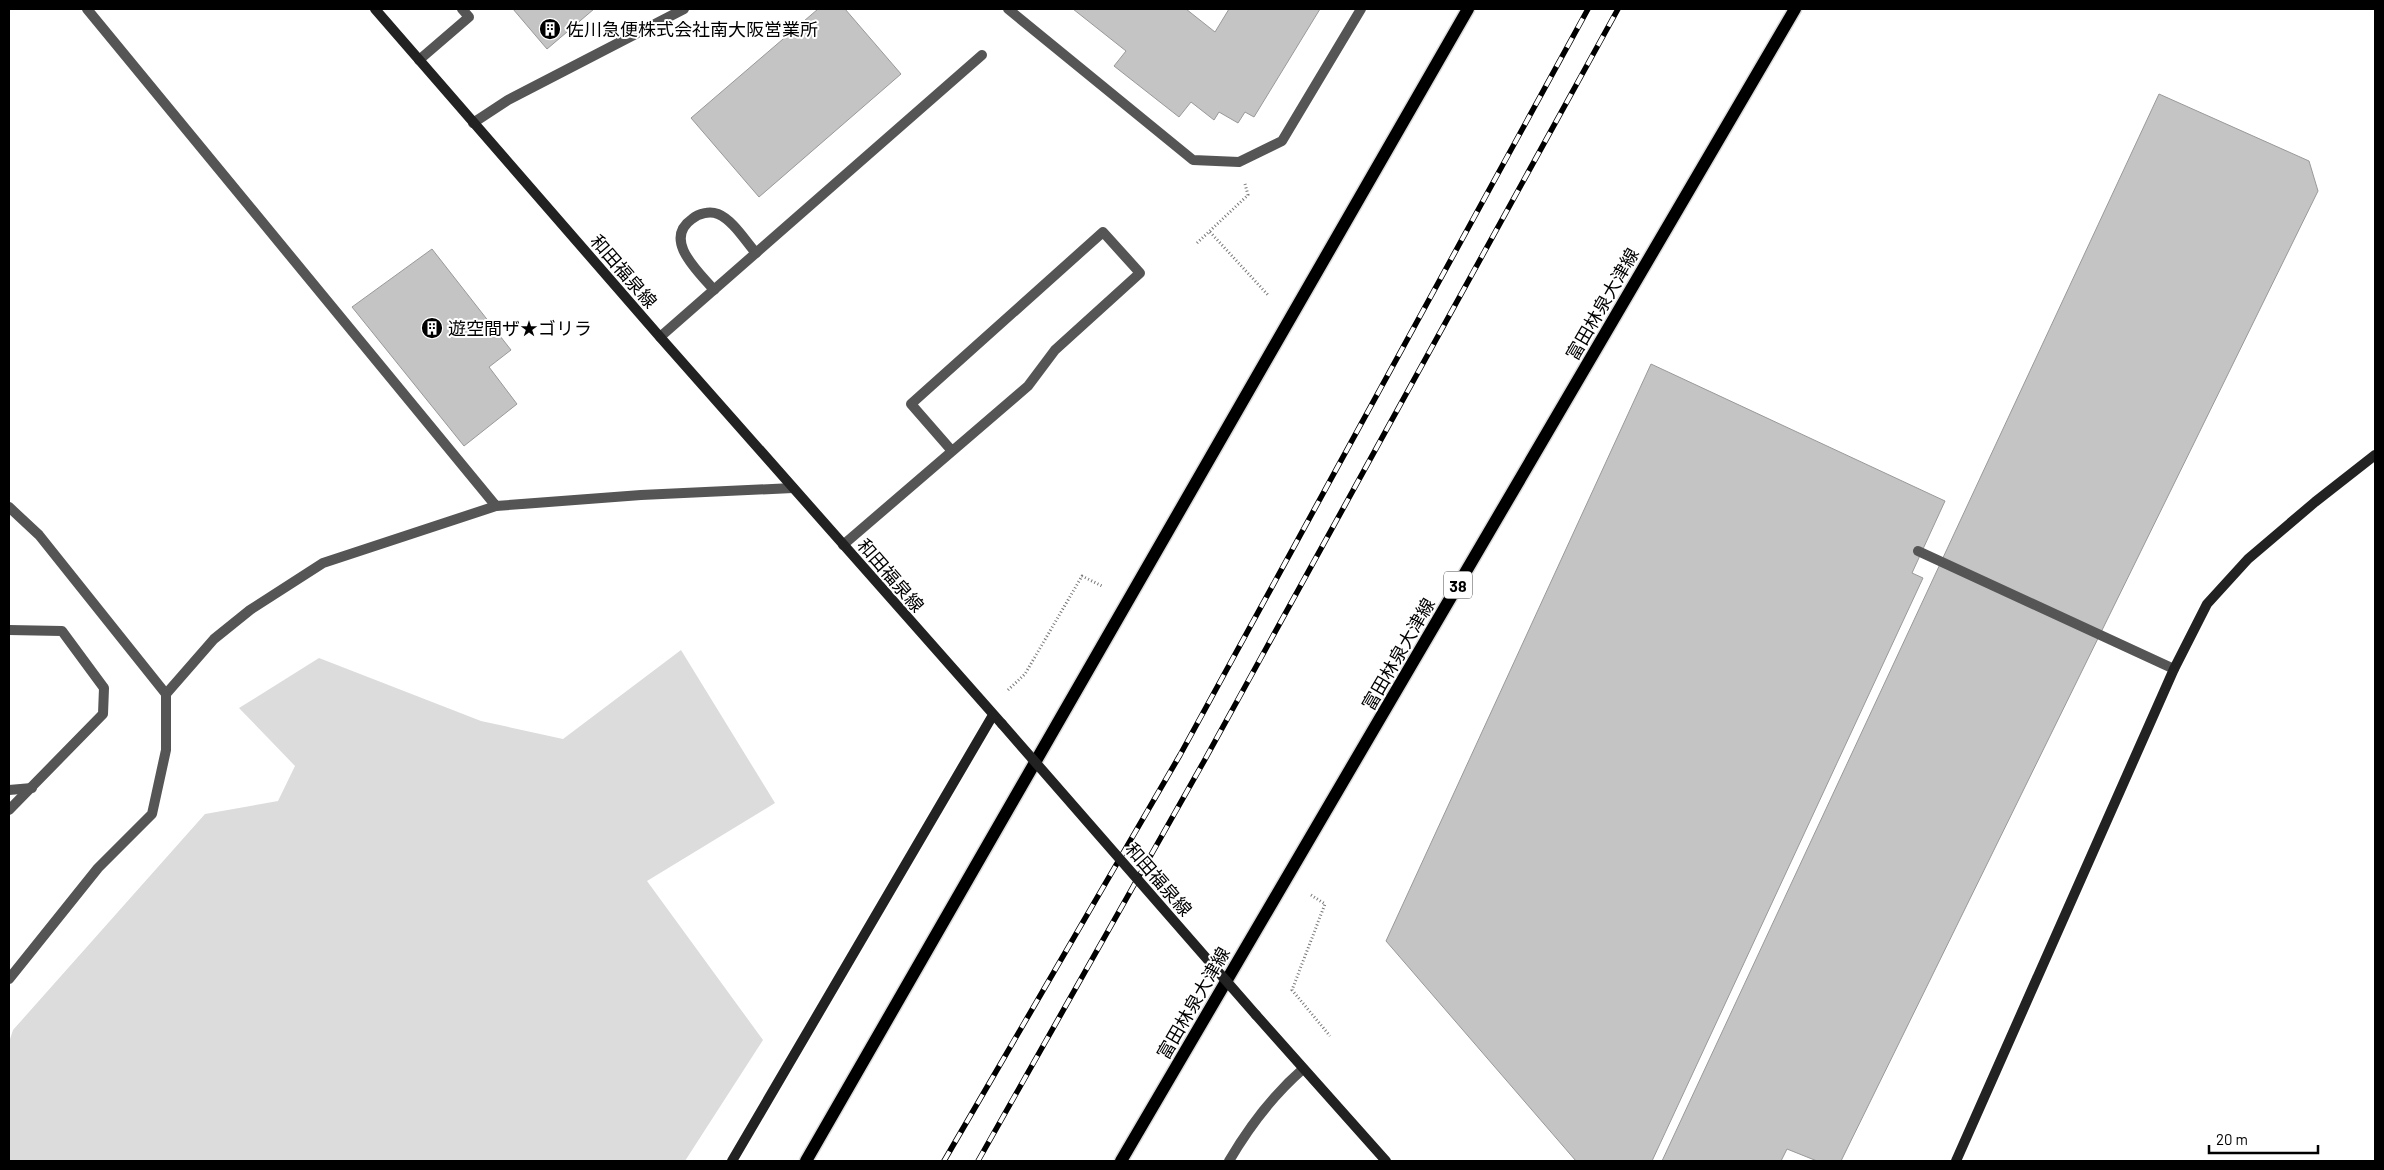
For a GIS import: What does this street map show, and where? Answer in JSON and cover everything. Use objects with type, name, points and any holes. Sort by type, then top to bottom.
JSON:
[{"type":"main road","name":"和田福泉線","points":[[375,9],[792,488],[1002,724],[1256,1016],[1386,1161]]},
{"type":"main road","points":[[806,1161],[1468,9]]},
{"type":"main road","name":"富田林泉大津線","points":[[1122,1161],[1795,9]]},
{"type":"main road","points":[[1956,1161],[2174,670],[2207,604],[2248,559],[2315,502],[2375,455]]},
{"type":"main road","points":[[732,1161],[993,715]]},
{"type":"street","points":[[87,9],[496,506]]},
{"type":"street","points":[[419,60],[469,17],[462,9]]},
{"type":"street","points":[[473,123],[508,100],[684,9]]},
{"type":"street","points":[[1008,9],[1193,160],[1239,162],[1282,141],[1361,9]]},
{"type":"street","points":[[660,337],[982,55]]},
{"type":"street","points":[[714,290],[682,250],[682,232],[692,218],[709,213],[719,214],[756,253]]},
{"type":"street","points":[[843,545],[1028,386],[1055,350],[1140,274],[1103,232],[911,404],[952,451]]},
{"type":"street","points":[[166,694],[214,639],[250,610],[323,563],[496,506],[641,495],[792,488]]},
{"type":"street","points":[[9,507],[39,535],[166,694],[166,750],[152,814],[98,868],[9,979]]},
{"type":"street","points":[[1918,551],[2174,670]]},
{"type":"street","points":[[9,630],[62,631],[104,688],[102,714],[9,810]]},
{"type":"street","points":[[9,790],[32,788]]},
{"type":"street","points":[[1229,1161],[1249,1126],[1284,1085],[1304,1069]]},
{"type":"path","points":[[1197,243],[1248,195],[1239,162]]},
{"type":"path","points":[[1210,232],[1268,295]]},
{"type":"path","points":[[1008,690],[1025,674],[1082,576],[1102,586]]},
{"type":"path","points":[[1311,895],[1325,904],[1292,990],[1330,1036]]},
{"type":"shaded area","points":[[681,650],[775,803],[647,881],[763,1040],[685,1161],[9,1161],[9,1042],[13,1030],[205,814],[278,801],[295,766],[239,708],[319,658],[481,721],[563,739]]},
{"type":"building","name":"佐川急便株式会社南大阪営業所","points":[[513,9],[594,9],[547,49]]},
{"type":"building","points":[[818,9],[845,9],[901,74],[759,197],[691,118]]},
{"type":"building","points":[[1073,9],[1186,9],[1215,32],[1229,9],[1320,9],[1254,117],[1245,112],[1238,123],[1219,112],[1214,120],[1191,102],[1179,117],[1114,66],[1126,51]]},
{"type":"building","points":[[2159,94],[2309,161],[2318,191],[1841,1161],[1817,1161],[1787,1149],[1781,1161],[1662,1161]]},
{"type":"building","name":"遊空間ザ★ゴリラ","points":[[432,249],[511,350],[489,367],[517,404],[464,446],[352,307]]},
{"type":"building","points":[[1651,364],[1945,501],[1912,573],[1923,578],[1652,1161],[1576,1161],[1386,941]]},
{"type":"railway","points":[[944,1161],[1180,755],[1588,9]]},
{"type":"railway","points":[[978,1161],[1203,763],[1618,9]]},
{"type":"place","name":"佐川急便株式会社南大阪営業所","points":[[550,29]]},
{"type":"place","name":"遊空間ザ★ゴリラ","points":[[432,328]]}]
